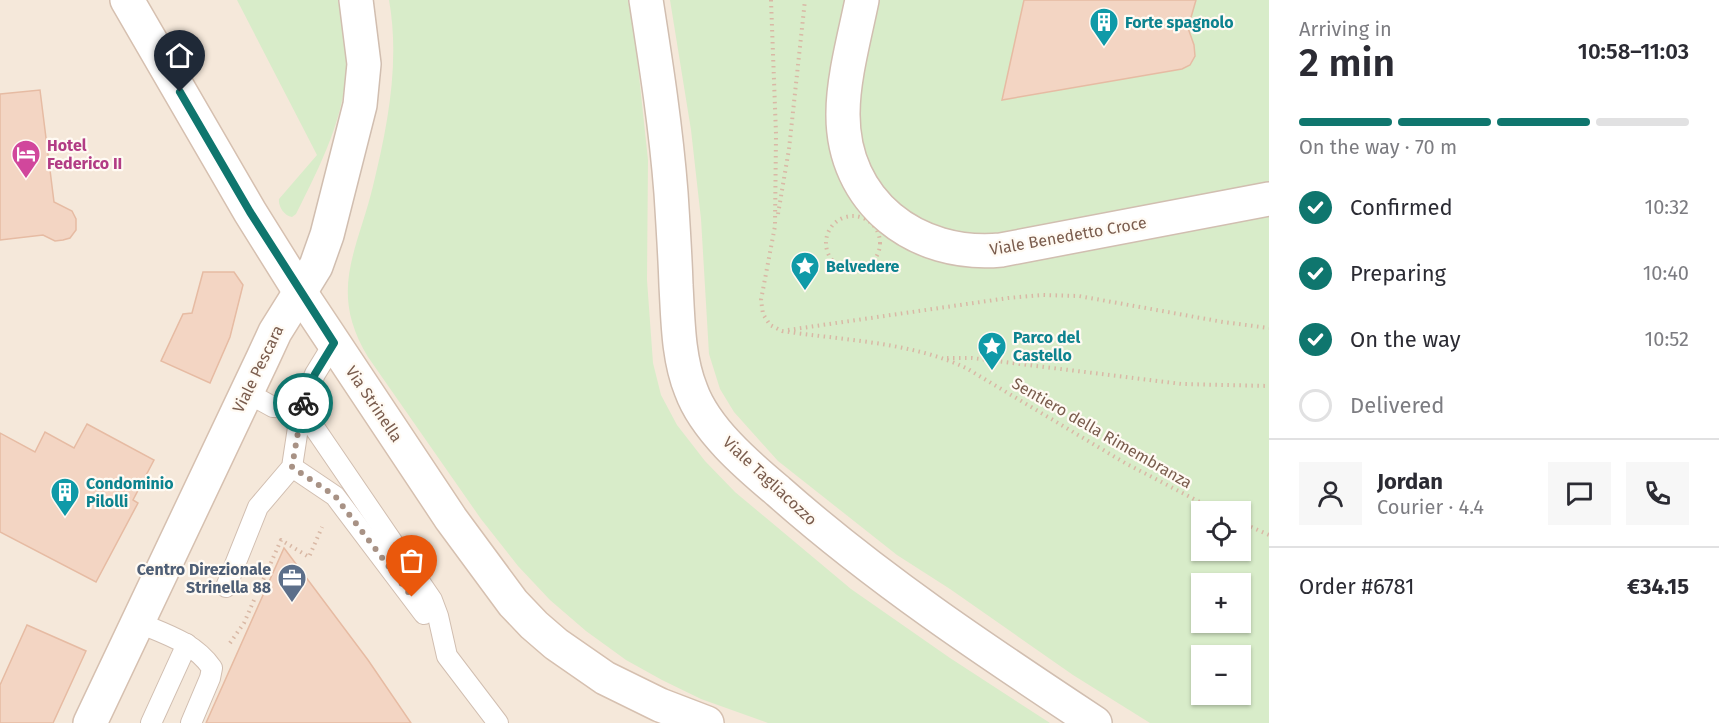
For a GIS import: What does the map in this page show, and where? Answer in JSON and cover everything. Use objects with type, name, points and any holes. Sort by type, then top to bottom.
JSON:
[{"type":"street","name":"Via Strinella","points":[[127,0],[250,212],[300,292],[451,519],[513,603],[534,625],[580,662],[605,678],[642,697],[707,723]]},
{"type":"street","name":"Viale Pescara","points":[[90,723],[275,332],[316,266],[327,235],[360,105],[364,64],[356,0]]},
{"type":"street","name":"Viale Tagliacozzo","points":[[646,0],[666,141],[678,322],[686,375],[691,392],[700,408],[727,444],[744,461],[844,546],[943,620],[1095,723]]},
{"type":"street","name":"Viale Benedetto Croce","points":[[862,0],[844,97],[843,129],[846,145],[857,174],[874,201],[896,223],[923,239],[961,250],[985,252],[1269,199]]},
{"type":"lane","points":[[226,587],[258,507],[292,467],[301,408],[315,374],[334,343]]},
{"type":"lane","points":[[246,392],[273,407],[301,408]]},
{"type":"lane","points":[[301,408],[432,600],[447,656],[498,723]]},
{"type":"lane","points":[[292,467],[335,496],[424,614]]},
{"type":"lane","points":[[137,622],[187,645],[204,657],[212,668],[210,678],[190,723]]},
{"type":"lane","points":[[152,723],[187,645]]},
{"type":"path","points":[[771,0],[776,134],[776,226]]},
{"type":"path","points":[[805,0],[789,149],[761,300],[763,314],[771,325],[782,331],[1042,295],[1079,296],[1269,328]]},
{"type":"path","points":[[856,216],[872,223],[880,239],[879,249],[870,264],[854,270],[837,265],[830,259],[825,242],[832,225],[839,219],[856,216]]},
{"type":"path","name":"Sentiero della Rimembranza","points":[[782,331],[912,350],[944,358],[966,368],[1125,463],[1198,501]]},
{"type":"path","points":[[944,358],[972,358],[1182,384],[1269,386]]},
{"type":"path","points":[[281,540],[309,557],[322,526]]},
{"type":"path","points":[[1251,527],[1269,535]]},
{"type":"shaded area","points":[[0,0],[1269,0],[1269,723],[0,723]]},
{"type":"green space","points":[[237,0],[338,0],[347,47],[343,96],[331,137],[315,176],[296,214],[292,217],[286,215],[282,210],[279,199],[317,155]]},
{"type":"green space","points":[[389,0],[628,0],[635,38],[648,160],[647,280],[653,363],[661,395],[677,425],[705,461],[735,492],[851,589],[950,658],[1050,723],[768,723],[701,699],[626,660],[586,631],[550,600],[518,566],[481,519],[368,357],[356,333],[350,312],[348,291],[350,272],[378,163],[391,93],[393,47]]},
{"type":"green space","name":"Parco del Castello","points":[[670,0],[1024,0],[1191,63],[1194,45],[1184,30],[1188,0],[1269,0],[1269,723],[1150,723],[1073,675],[897,555],[778,461],[734,412],[720,389],[709,354],[701,219],[691,130]]},
{"type":"building","name":"Forte spagnolo","points":[[1024,0],[1196,0],[1188,28],[1195,56],[1190,65],[1182,69],[1002,100]]},
{"type":"building","name":"Hotel Federico II","points":[[40,90],[54,202],[72,211],[76,219],[76,230],[70,238],[63,240],[55,241],[43,235],[0,240],[0,94]]},
{"type":"building","points":[[203,272],[234,272],[243,285],[230,337],[210,383],[161,361],[183,314],[192,313]]},
{"type":"building","name":"Condominio Pilolli","points":[[87,424],[154,460],[133,500],[138,503],[96,582],[0,532],[0,433],[35,452],[45,432],[74,448]]},
{"type":"building","name":"Centro Direzionale Strinella 88","points":[[284,548],[368,660],[411,723],[206,723]]},
{"type":"building","points":[[27,625],[86,651],[53,723],[0,723],[0,685]]},
{"type":"way so far","points":[[303,403],[292,467],[335,496],[412,597]]},
{"type":"place","name":"Forte spagnolo","points":[[1104,48]]},
{"type":"place","name":"Hotel Federico II","points":[[26,180]]},
{"type":"place","name":"Belvedere","points":[[805,292]]},
{"type":"place","name":"Parco del Castello","points":[[992,372]]},
{"type":"place","name":"Condominio Pilolli","points":[[65,518]]},
{"type":"place","name":"Centro Direzionale Strinella 88","points":[[292,604]]},
{"type":"route","points":[[180,92],[250,212],[334,343],[315,374],[303,403]]}]
